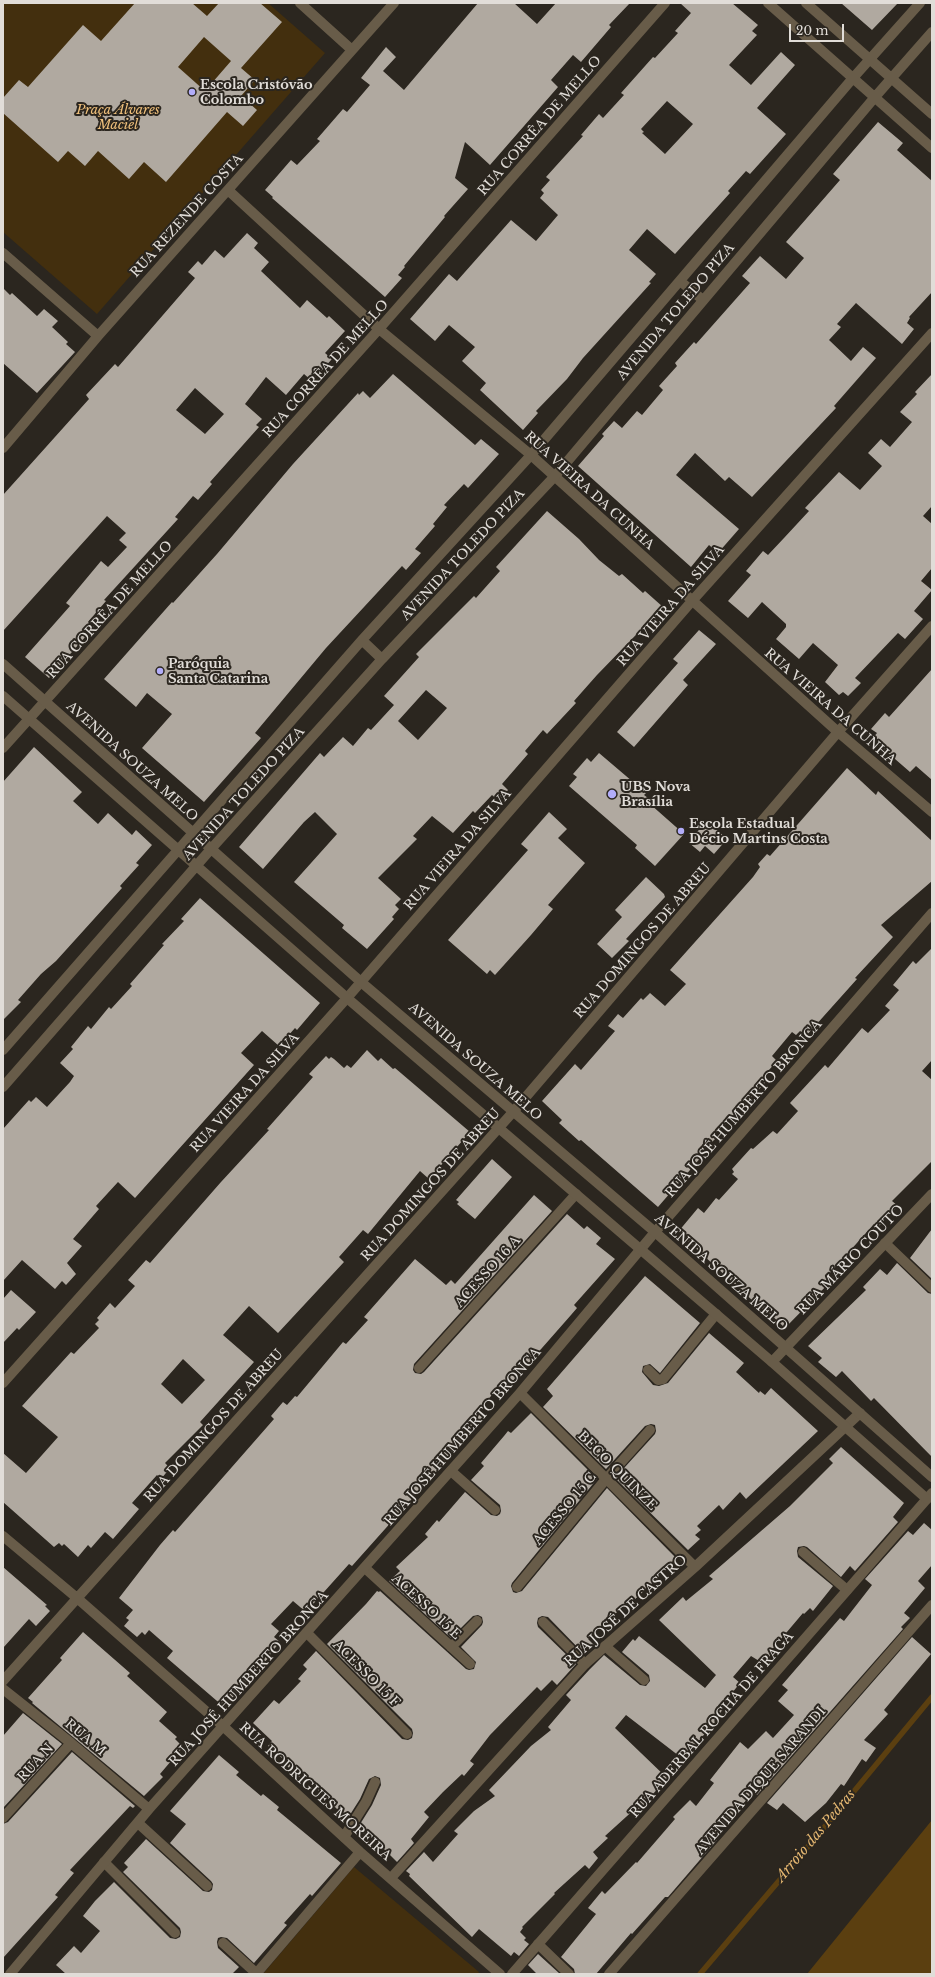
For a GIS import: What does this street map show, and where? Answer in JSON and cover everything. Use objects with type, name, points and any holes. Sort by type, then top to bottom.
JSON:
[{"type":"street","points":[[300,3],[352,50]]},
{"type":"street","name":"RUA REZENDE COSTA","points":[[3,448],[98,336],[394,3]]},
{"type":"street","name":"RUA CORRÊA DE MELLO","points":[[3,748],[379,329],[665,3]]},
{"type":"street","points":[[768,3],[932,148]]},
{"type":"street","points":[[806,3],[932,114]]},
{"type":"street","name":"AVENIDA TOLEDO PIZA","points":[[3,1050],[362,640],[531,455],[869,59],[920,3]]},
{"type":"street","name":"AVENIDA TOLEDO PIZA","points":[[3,1087],[211,849],[382,659],[555,476],[891,78],[932,32]]},
{"type":"street","name":"RUA VIEIRA DA CUNHA","points":[[228,190],[379,329],[531,455],[838,732],[932,812]]},
{"type":"street","points":[[3,253],[98,336]]},
{"type":"street","points":[[680,281],[703,300]]},
{"type":"street","name":"RUA VIEIRA DA SILVA","points":[[3,1383],[347,998],[692,601],[932,333]]},
{"type":"street","name":"RUA DOMINGOS DE ABREU","points":[[3,1681],[513,1112],[838,732],[932,626]]},
{"type":"street","points":[[362,640],[382,659]]},
{"type":"street","name":"AVENIDA SOUZA MELO","points":[[3,664],[361,982],[655,1232],[786,1346],[932,1477]]},
{"type":"street","points":[[3,696],[178,851],[498,1129],[929,1496]]},
{"type":"street","name":"RUA JOSÉ HUMBERTO BRONCA","points":[[10,1974],[149,1810],[520,1393],[655,1232],[932,913]]},
{"type":"street","name":"ACESSO 16 A","points":[[419,1368],[576,1194]]},
{"type":"street","name":"RUA MÁRIO COUTO","points":[[772,1362],[932,1194]]},
{"type":"street","points":[[885,1243],[932,1288]]},
{"type":"street","points":[[648,1370],[658,1380],[663,1379],[716,1314]]},
{"type":"street","name":"BECO QUINZE","points":[[520,1393],[695,1567]]},
{"type":"street","name":"RUA JOSÉ DE CASTRO","points":[[391,1878],[585,1664],[695,1567],[860,1413]]},
{"type":"street","name":"ACESSO 15 C","points":[[517,1587],[606,1479],[650,1430]]},
{"type":"street","points":[[451,1471],[495,1510]]},
{"type":"street","name":"RUA ADERBAL ROCHA DE FRAGA","points":[[512,1974],[929,1496]]},
{"type":"street","name":"RUA RODRIGUES MOREIRA","points":[[3,1536],[77,1598],[224,1727],[360,1852],[500,1974]]},
{"type":"street","points":[[803,1552],[847,1590]]},
{"type":"street","name":"ACESSO 15 E","points":[[365,1568],[470,1664]]},
{"type":"street","name":"AVENIDA DIQUE SARANDI","points":[[609,1974],[932,1605]]},
{"type":"street","points":[[451,1647],[477,1621]]},
{"type":"street","points":[[543,1622],[585,1664]]},
{"type":"street","name":"ACESSO 15 F","points":[[307,1633],[407,1734]]},
{"type":"street","points":[[605,1646],[644,1680]]},
{"type":"street","name":"RUA M","points":[[3,1689],[71,1743],[149,1810]]},
{"type":"street","name":"RUA N","points":[[3,1818],[71,1743]]},
{"type":"street","points":[[344,1837],[366,1802],[375,1782]]},
{"type":"street","points":[[138,1823],[207,1886]]},
{"type":"street","points":[[223,1943],[256,1974],[360,1852]]},
{"type":"street","points":[[104,1862],[175,1933]]},
{"type":"street","points":[[538,1944],[569,1974]]},
{"type":"green space","name":"Praça Álvares Maciel","points":[[3,3],[268,3],[325,53],[97,314],[3,232]]},
{"type":"green space","points":[[354,1867],[479,1972],[478,1974],[263,1974]]},
{"type":"shaded area","points":[[932,1820],[932,1974],[807,1974]]},
{"type":"building","name":"Escola Cristóvão Colombo","points":[[135,3],[192,3],[207,16],[219,3],[260,3],[282,22],[241,68],[255,80],[241,96],[257,110],[243,126],[227,112],[166,182],[144,162],[129,179],[98,151],[85,166],[68,151],[58,162],[3,113],[3,98],[19,80],[28,87],[83,25],[101,41]],"holes":[[[204,37],[231,61],[205,91],[178,67]]]},
{"type":"building","points":[[478,3],[514,3],[537,24],[556,3],[630,3],[609,25],[611,27],[581,62],[573,55],[551,80],[558,87],[490,165],[465,142],[455,178],[468,189],[404,266],[405,267],[398,275],[402,278],[385,297],[272,198],[273,197],[265,190],[291,160],[297,165],[320,141],[317,139],[343,109],[347,112],[370,85],[361,78],[386,47],[396,57],[383,71],[404,90]]},
{"type":"building","points":[[680,3],[732,3],[758,25],[752,31],[757,35],[729,65],[751,85],[781,52],[795,65],[757,108],[786,134],[750,174],[746,171],[728,191],[730,193],[675,254],[647,229],[629,250],[656,274],[649,282],[651,283],[583,358],[567,379],[536,411],[538,413],[523,430],[480,390],[486,383],[462,361],[475,347],[449,325],[435,341],[410,319],[449,274],[457,281],[511,220],[536,241],[558,215],[540,198],[544,193],[541,190],[550,180],[546,177],[583,136],[581,135],[599,114],[603,118],[624,95],[621,93],[653,57],[655,58],[678,33],[675,31],[691,13]],"holes":[[[667,101],[693,124],[665,154],[642,133],[644,132],[641,129]]]},
{"type":"building","points":[[841,3],[898,3],[872,30]]},
{"type":"building","points":[[878,122],[903,143],[897,150],[932,181],[932,292],[909,317],[910,318],[907,323],[914,329],[902,344],[856,303],[837,324],[841,327],[829,340],[851,361],[863,347],[876,358],[834,406],[836,408],[752,497],[729,477],[725,481],[695,453],[676,475],[739,529],[718,553],[709,545],[691,567],[578,466],[604,436],[602,434],[614,421],[622,428],[637,411],[642,415],[663,390],[659,386],[677,366],[675,363],[694,342],[696,344],[750,283],[742,276],[760,256],[786,279],[804,258],[786,242],[840,180],[833,174]]},
{"type":"building","points":[[247,233],[258,243],[254,248],[269,262],[261,271],[300,308],[307,300],[327,318],[329,316],[345,331],[325,353],[332,359],[312,381],[304,374],[286,395],[266,377],[245,404],[262,419],[256,425],[259,427],[210,482],[212,484],[198,500],[193,496],[175,517],[178,519],[104,600],[106,601],[88,622],[94,627],[49,678],[25,657],[70,606],[66,603],[101,561],[108,567],[127,547],[119,540],[126,533],[107,516],[3,631],[3,495],[89,399],[86,395],[115,364],[118,367],[195,278],[188,272],[198,261],[202,265],[215,250],[224,258]],"holes":[[[195,388],[224,414],[205,434],[176,410]]]},
{"type":"building","points":[[3,288],[10,295],[12,293],[37,316],[44,309],[58,321],[52,327],[68,342],[66,344],[75,352],[37,393],[3,363]]},
{"type":"building","points":[[393,374],[475,445],[481,439],[499,454],[468,488],[464,484],[444,505],[447,507],[433,524],[435,526],[415,549],[421,553],[406,570],[402,566],[326,648],[255,733],[261,738],[204,802],[142,748],[172,714],[147,693],[136,707],[104,679],[217,554],[293,464],[358,393],[359,395],[363,391],[370,398]]},
{"type":"building","points":[[932,374],[932,506],[923,516],[932,524],[932,568],[921,581],[932,590],[914,611],[923,619],[905,639],[898,633],[855,678],[861,683],[848,696],[843,692],[839,695],[825,682],[838,665],[813,643],[799,659],[776,639],[786,627],[786,624],[762,602],[748,618],[728,601],[751,575],[746,571],[763,551],[768,555],[809,511],[805,508],[839,472],[860,490],[882,466],[868,453],[881,439],[890,447],[912,422],[900,412],[917,394],[915,392]]},
{"type":"building","points":[[547,511],[579,539],[599,560],[619,576],[622,574],[643,593],[645,591],[663,607],[597,675],[574,701],[576,703],[547,734],[543,730],[525,751],[528,754],[502,784],[508,790],[499,801],[492,795],[475,813],[473,811],[453,833],[432,816],[413,836],[417,839],[378,878],[401,899],[395,905],[399,909],[392,917],[394,919],[367,949],[342,928],[344,925],[294,882],[337,834],[315,812],[304,822],[263,869],[239,847],[320,753],[324,757],[343,737],[353,746],[368,728],[371,730],[394,705],[384,696],[419,657],[416,654],[474,596],[476,598],[500,571],[496,567]],"holes":[[[426,690],[447,708],[418,740],[398,721]]]},
{"type":"building","points":[[699,630],[716,644],[683,680],[688,685],[634,747],[617,732],[678,663],[673,659]]},
{"type":"building","points":[[932,669],[932,780],[916,766],[910,772],[872,739],[877,733],[871,729],[885,713],[889,717]]},
{"type":"building","points":[[34,747],[82,792],[73,801],[98,824],[108,813],[132,835],[136,830],[152,845],[136,863],[139,865],[120,886],[122,888],[56,961],[41,974],[18,1000],[21,1002],[3,1020],[3,782]]},
{"type":"building","name":"UBS Nova Brasília","points":[[599,753],[646,793],[644,795],[652,801],[650,804],[684,834],[655,866],[635,848],[637,845],[569,786],[577,777],[573,774],[587,758],[591,762]]},
{"type":"building","points":[[847,768],[876,795],[878,791],[932,841],[932,881],[881,925],[893,937],[855,978],[857,979],[806,1036],[800,1031],[796,1035],[792,1032],[772,1056],[777,1061],[761,1079],[765,1083],[714,1136],[716,1138],[707,1147],[709,1148],[658,1207],[581,1140],[579,1141],[559,1123],[562,1120],[542,1101],[575,1064],[581,1070],[615,1031],[608,1026],[618,1014],[623,1018],[641,998],[643,1000],[650,993],[665,1006],[686,984],[670,970],[753,877],[760,867],[758,864],[767,854],[770,856]]},
{"type":"building","points":[[549,812],[567,829],[558,838],[585,863],[548,905],[553,909],[531,935],[495,975],[490,970],[487,974],[448,940],[528,850],[521,844]]},
{"type":"building","points":[[707,821],[727,839],[714,854],[705,846],[700,852],[688,842]]},
{"type":"building","points":[[646,877],[664,894],[665,897],[626,939],[629,941],[612,958],[597,944],[622,917],[615,910]]},
{"type":"building","points":[[200,898],[320,1003],[297,1030],[295,1028],[279,1046],[262,1031],[241,1053],[254,1065],[135,1198],[118,1182],[96,1206],[99,1209],[73,1239],[82,1246],[67,1263],[76,1274],[66,1285],[62,1281],[55,1289],[22,1260],[3,1281],[3,1129],[29,1100],[31,1102],[36,1097],[47,1107],[70,1082],[74,1076],[60,1063],[73,1049],[71,1047],[88,1026],[91,1029],[109,1007],[111,1009],[132,986],[130,984],[164,945],[162,944],[184,921],[181,919]]},
{"type":"building","points":[[932,948],[932,1060],[922,1071],[932,1080],[932,1161],[892,1201],[898,1206],[878,1227],[874,1224],[829,1274],[834,1278],[785,1328],[766,1310],[765,1312],[678,1232],[698,1208],[704,1213],[716,1198],[719,1200],[738,1179],[732,1174],[734,1172],[732,1169],[751,1148],[753,1149],[773,1131],[777,1134],[798,1111],[790,1103],[825,1065],[828,1068],[862,1028],[868,1033],[890,1010],[885,1006],[899,990],[893,985],[913,961],[916,964]]},
{"type":"building","points":[[367,1050],[378,1061],[381,1058],[393,1069],[395,1068],[470,1132],[429,1179],[420,1171],[368,1234],[363,1230],[339,1257],[344,1262],[278,1333],[249,1306],[223,1335],[254,1362],[200,1422],[203,1425],[165,1463],[170,1468],[161,1479],[157,1475],[132,1503],[139,1509],[113,1539],[105,1532],[91,1548],[88,1545],[78,1557],[64,1544],[62,1546],[59,1543],[54,1547],[3,1502],[3,1453],[26,1473],[58,1437],[22,1406],[71,1352],[74,1354],[99,1328],[95,1324],[99,1320],[97,1318],[110,1303],[115,1308],[135,1286],[128,1280],[146,1260],[150,1263],[269,1130],[267,1129],[313,1077],[309,1074],[326,1056],[329,1059],[331,1057],[334,1059],[344,1068],[347,1065],[351,1068]],"holes":[[[183,1359],[205,1380],[182,1404],[161,1384]]]},
{"type":"building","points":[[492,1159],[512,1177],[475,1219],[457,1204],[459,1202],[456,1200]]},
{"type":"building","points":[[534,1195],[552,1211],[414,1364],[413,1370],[415,1373],[421,1374],[424,1372],[567,1214],[584,1229],[587,1226],[601,1238],[596,1244],[615,1259],[574,1305],[577,1308],[511,1383],[508,1380],[501,1388],[499,1386],[479,1411],[485,1417],[352,1566],[349,1564],[306,1612],[293,1601],[271,1624],[279,1631],[274,1637],[280,1642],[270,1654],[271,1655],[224,1707],[167,1658],[173,1651],[149,1630],[145,1635],[142,1632],[137,1637],[124,1626],[129,1620],[126,1618],[133,1610],[119,1598],[160,1545],[173,1530],[175,1532],[274,1419],[271,1416],[283,1402],[287,1405],[295,1396],[297,1397],[343,1342],[346,1344],[368,1320],[364,1317],[415,1259],[446,1285],[451,1280],[455,1284]]},
{"type":"building","points":[[932,1229],[932,1279],[910,1258]]},
{"type":"building","points":[[897,1263],[928,1293],[932,1294],[932,1457],[874,1398],[871,1401],[842,1371],[836,1377],[818,1362],[822,1358],[808,1346],[866,1290],[863,1287],[880,1269],[887,1275]]},
{"type":"building","points":[[645,1276],[700,1323],[660,1373],[650,1364],[643,1366],[642,1372],[653,1385],[659,1386],[668,1383],[709,1333],[744,1363],[736,1372],[759,1393],[760,1391],[765,1395],[771,1388],[818,1431],[746,1499],[740,1492],[723,1510],[719,1505],[697,1526],[701,1530],[695,1535],[700,1539],[688,1550],[615,1478],[655,1434],[655,1425],[651,1424],[645,1426],[606,1469],[543,1407],[553,1396],[547,1389]]},
{"type":"building","points":[[11,1290],[36,1312],[19,1330],[17,1328],[3,1343],[3,1299]]},
{"type":"building","points":[[531,1413],[597,1479],[512,1583],[511,1586],[513,1592],[516,1593],[522,1591],[607,1488],[676,1558],[663,1571],[664,1572],[632,1602],[630,1600],[588,1639],[595,1646],[585,1655],[548,1617],[542,1616],[538,1618],[538,1627],[576,1664],[557,1685],[552,1680],[541,1691],[537,1687],[490,1735],[470,1761],[474,1764],[464,1776],[462,1774],[424,1812],[429,1817],[411,1839],[414,1843],[397,1862],[379,1844],[357,1829],[372,1805],[381,1785],[380,1778],[375,1776],[369,1779],[360,1799],[346,1821],[338,1814],[339,1811],[302,1774],[299,1777],[287,1766],[289,1764],[268,1746],[272,1741],[253,1723],[274,1700],[279,1704],[301,1681],[298,1679],[307,1669],[303,1665],[316,1651],[402,1739],[408,1740],[412,1738],[412,1729],[327,1644],[377,1591],[380,1591],[466,1669],[474,1669],[476,1662],[461,1647],[482,1625],[482,1617],[478,1615],[473,1616],[451,1638],[389,1581],[400,1571],[396,1567],[428,1537],[425,1534],[437,1520],[439,1522],[465,1492],[491,1515],[497,1516],[500,1514],[500,1505],[471,1480],[484,1466],[481,1463],[508,1431],[511,1433]]},
{"type":"building","points":[[841,1447],[904,1503],[893,1517],[898,1522],[855,1571],[850,1566],[841,1577],[807,1547],[798,1547],[798,1557],[833,1586],[813,1611],[810,1608],[804,1614],[803,1613],[770,1652],[772,1653],[764,1664],[751,1656],[733,1677],[740,1683],[724,1703],[727,1704],[714,1721],[715,1722],[683,1759],[626,1715],[615,1728],[667,1778],[639,1810],[637,1807],[605,1836],[608,1838],[593,1852],[598,1858],[589,1869],[585,1865],[554,1893],[555,1894],[522,1927],[523,1928],[520,1932],[526,1938],[524,1940],[529,1944],[519,1956],[514,1952],[511,1956],[479,1929],[472,1937],[409,1876],[410,1874],[406,1871],[424,1852],[433,1862],[458,1834],[454,1831],[474,1811],[495,1796],[489,1790],[531,1746],[551,1730],[548,1727],[571,1700],[566,1695],[604,1655],[640,1685],[646,1686],[650,1681],[649,1675],[622,1652],[633,1639],[635,1641],[639,1636],[705,1688],[716,1675],[659,1620],[683,1597],[686,1601],[713,1579],[709,1576],[790,1506],[833,1463],[829,1459]]},
{"type":"building","points":[[924,1523],[932,1530],[932,1565],[918,1581],[925,1588],[904,1613],[910,1618],[901,1627],[903,1629],[757,1795],[753,1793],[742,1805],[716,1838],[717,1840],[668,1897],[665,1897],[632,1934],[631,1933],[596,1974],[575,1974],[574,1969],[561,1957],[596,1914],[588,1908],[602,1891],[605,1894],[636,1862],[637,1863],[675,1819],[673,1817],[690,1800],[696,1806],[714,1783],[710,1780],[740,1742],[748,1749],[766,1731],[773,1738],[794,1715],[778,1701],[788,1690],[782,1685],[840,1618],[844,1621],[872,1585],[865,1579],[908,1531],[913,1535]]},
{"type":"building","points":[[3,1567],[47,1605],[45,1606],[50,1611],[36,1626],[29,1619],[3,1648]]},
{"type":"building","points":[[83,1632],[130,1673],[127,1676],[167,1712],[159,1721],[177,1737],[175,1739],[183,1747],[160,1774],[163,1777],[144,1796],[32,1703],[33,1702],[28,1698],[62,1660],[60,1658]]},
{"type":"building","points":[[912,1637],[931,1654],[884,1710],[888,1714],[864,1740],[876,1748],[866,1762],[862,1759],[844,1786],[841,1784],[826,1803],[805,1822],[783,1803],[777,1810],[767,1803]]},
{"type":"building","points":[[23,1713],[62,1744],[3,1808],[3,1736]]},
{"type":"building","points":[[72,1752],[135,1806],[133,1808],[130,1806],[70,1870],[74,1873],[55,1895],[58,1897],[3,1958],[3,1824],[8,1822]]},
{"type":"building","points":[[219,1755],[239,1772],[236,1775],[261,1796],[263,1794],[279,1807],[277,1810],[341,1863],[312,1896],[310,1894],[284,1923],[287,1925],[254,1963],[227,1938],[218,1938],[218,1948],[239,1967],[232,1974],[66,1974],[56,1965],[74,1946],[81,1953],[100,1931],[83,1916],[95,1901],[114,1882],[170,1938],[176,1939],[180,1937],[180,1928],[123,1872],[128,1867],[124,1863],[146,1839],[203,1891],[209,1892],[212,1890],[213,1884],[211,1881],[170,1843],[186,1824],[170,1811]]},
{"type":"building","points":[[538,1954],[560,1974],[537,1974],[528,1965]]},
{"type":"waterway","name":"Arroio das Pedras","points":[[700,1974],[932,1697]]},
{"type":"place","name":"Escola Cristóvão Colombo","points":[[192,92]]},
{"type":"place","name":"Paróquia Santa Catarina","points":[[160,671]]},
{"type":"place","name":"UBS Nova Brasília","points":[[612,794]]},
{"type":"place","name":"Escola Estadual Décio Martins Costa","points":[[681,831]]}]
